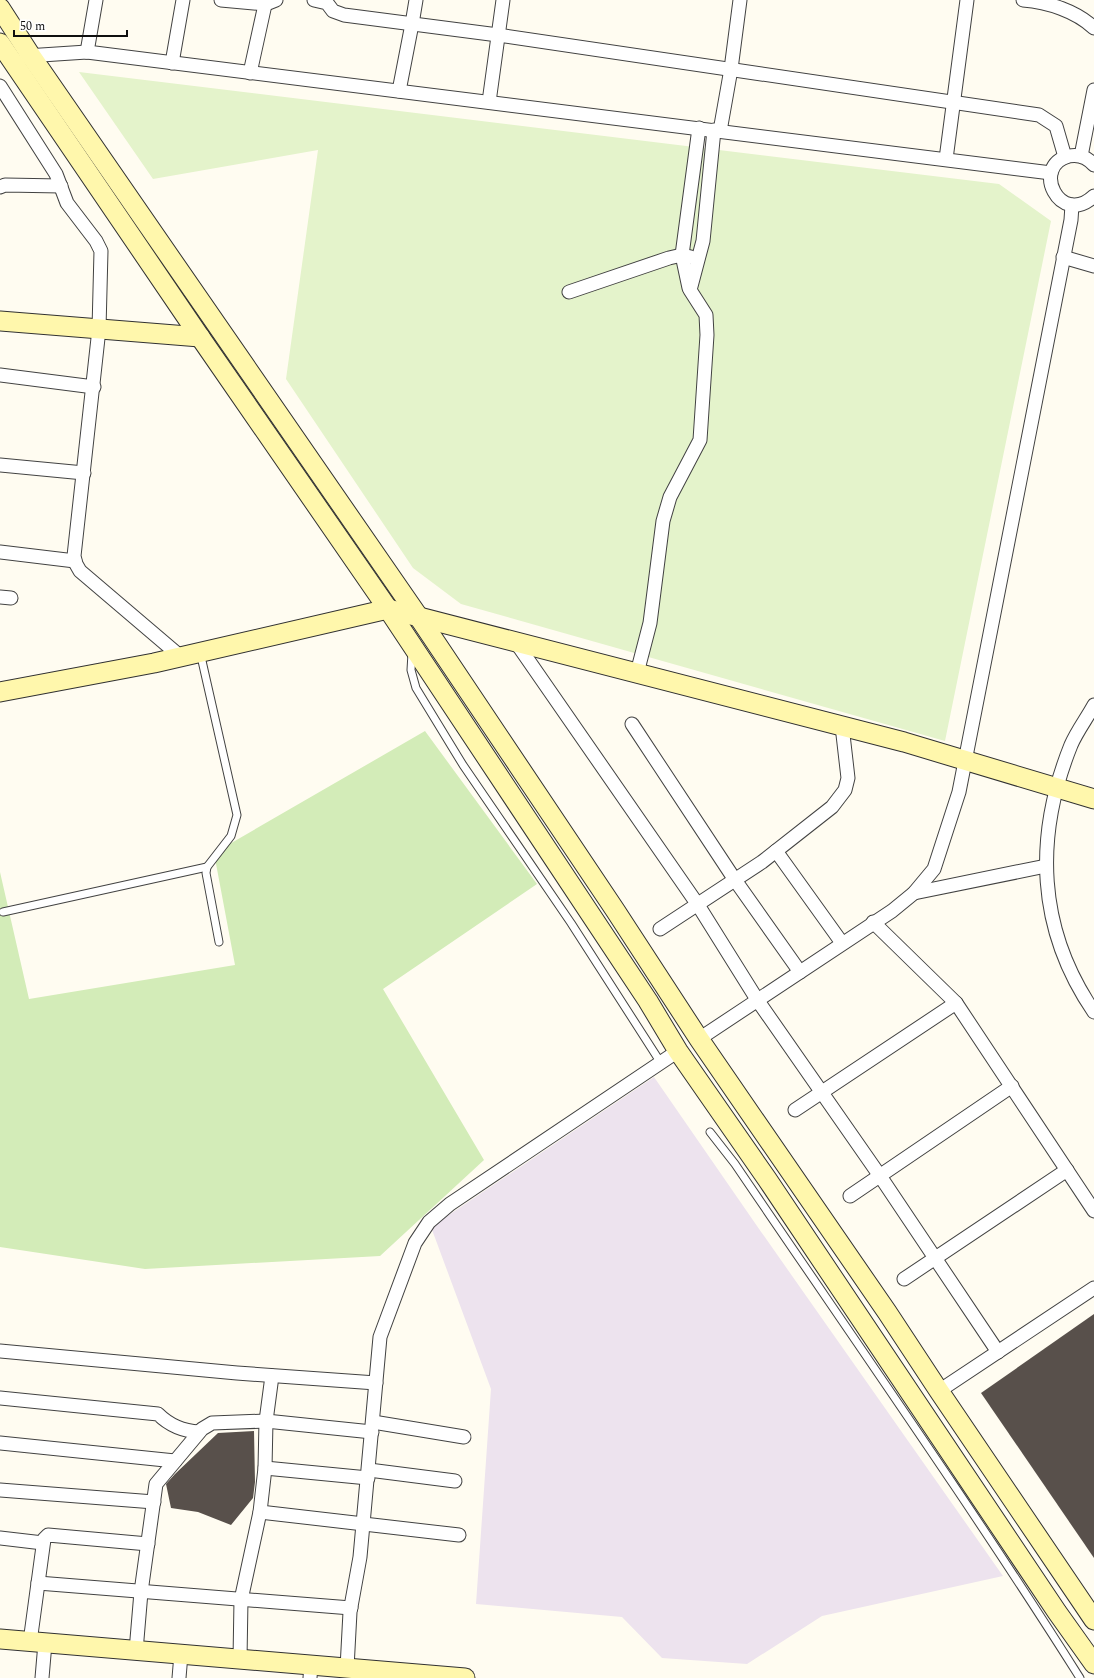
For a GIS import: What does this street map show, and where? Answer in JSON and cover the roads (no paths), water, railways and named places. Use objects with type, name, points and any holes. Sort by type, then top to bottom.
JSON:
[{"type":"main road","points":[[0,8],[31,56],[418,616],[615,910],[699,1039],[786,1164],[1094,1620]]},
{"type":"main road","points":[[4,49],[413,646],[648,1001],[748,1167],[767,1179],[1057,1612],[1094,1664]]},
{"type":"main road","points":[[0,321],[200,337]]},
{"type":"main road","points":[[0,692],[181,657],[388,609],[904,742],[1094,798]]},
{"type":"main road","points":[[767,1179],[786,1164]]},
{"type":"main road","points":[[1057,1612],[1078,1597]]},
{"type":"main road","points":[[0,1639],[240,1659],[311,1672],[347,1668],[460,1678]]},
{"type":"street","points":[[87,52],[96,0]]},
{"type":"street","points":[[172,63],[183,0]]},
{"type":"street","points":[[221,0],[269,1],[250,73]]},
{"type":"street","points":[[314,0],[327,3],[333,11],[344,16],[412,24],[731,69],[1038,115],[1056,126],[1064,157]]},
{"type":"street","points":[[399,91],[416,0]]},
{"type":"street","points":[[488,102],[503,0]]},
{"type":"street","points":[[690,290],[703,241],[717,130],[731,69],[740,0]]},
{"type":"street","points":[[946,159],[967,0]]},
{"type":"street","points":[[1023,0],[1037,1],[1064,10],[1085,19],[1094,28]]},
{"type":"street","points":[[4,49],[31,56],[87,52],[1051,173]]},
{"type":"street","points":[[0,86],[56,174],[67,203],[96,241],[101,251],[99,329],[94,387],[74,556],[75,561],[80,571],[181,657]]},
{"type":"street","points":[[1081,156],[1094,90]]},
{"type":"street","points":[[637,673],[650,623],[663,521],[670,497],[700,440],[707,335],[706,315],[690,290],[682,255],[699,128]]},
{"type":"street","points":[[1094,164],[1090,160],[1081,156],[1074,155],[1064,157],[1057,163],[1051,173],[1050,182],[1052,190],[1057,197],[1063,202],[1072,205],[1084,203],[1094,196]]},
{"type":"street","points":[[0,187],[5,185],[61,186]]},
{"type":"street","points":[[699,1039],[758,1001],[873,922],[892,911],[914,893],[934,869],[959,792],[1071,220],[1072,205]]},
{"type":"street","points":[[569,292],[669,258],[682,255],[699,258]]},
{"type":"street","points":[[1063,257],[1094,266]]},
{"type":"street","points":[[0,375],[94,387]]},
{"type":"street","points":[[0,465],[84,473]]},
{"type":"street","points":[[0,552],[75,561]]},
{"type":"street","points":[[516,641],[698,905],[758,1001],[880,1176],[998,1352]]},
{"type":"street","points":[[1094,705],[1072,743],[1056,787],[1048,833],[1046,866],[1051,911],[1063,954],[1082,994],[1094,1012]]},
{"type":"street","points":[[632,724],[735,880],[800,972]]},
{"type":"street","points":[[660,930],[776,851],[832,807],[845,790],[848,778],[842,726]]},
{"type":"street","points":[[776,851],[842,943]]},
{"type":"street","points":[[914,893],[1046,866]]},
{"type":"street","points":[[873,922],[956,1003],[1094,1210]]},
{"type":"street","points":[[795,1110],[956,1003]]},
{"type":"street","points":[[347,1668],[351,1608],[364,1525],[380,1337],[415,1243],[429,1222],[450,1204],[678,1051]]},
{"type":"street","points":[[850,1196],[1012,1086]]},
{"type":"street","points":[[904,1279],[1068,1170]]},
{"type":"street","points":[[938,1391],[1094,1288]]},
{"type":"street","points":[[0,1351],[272,1376],[376,1383]]},
{"type":"street","points":[[240,1659],[241,1600],[260,1512],[266,1468],[266,1421],[272,1376]]},
{"type":"street","points":[[0,1398],[158,1414],[166,1423],[192,1432],[199,1432]]},
{"type":"street","points":[[136,1651],[141,1592],[156,1484],[199,1432],[212,1423],[266,1421],[372,1427],[464,1436]]},
{"type":"street","points":[[0,1443],[175,1461]]},
{"type":"street","points":[[266,1468],[455,1481]]},
{"type":"street","points":[[0,1490],[154,1502]]},
{"type":"street","points":[[260,1512],[459,1535]]},
{"type":"street","points":[[42,1678],[38,1642],[38,1583],[44,1539],[48,1535],[148,1544]]},
{"type":"street","points":[[0,1538],[43,1543]]},
{"type":"street","points":[[38,1583],[351,1608]]},
{"type":"street","points":[[179,1678],[181,1654]]},
{"type":"lane","points":[[413,646],[411,670],[416,688],[463,765],[571,923],[661,1063]]},
{"type":"lane","points":[[200,652],[237,815],[230,836],[206,867],[219,942]]},
{"type":"lane","points":[[3,912],[206,867]]},
{"type":"lane","points":[[710,1132],[748,1167],[1080,1678]]}]
